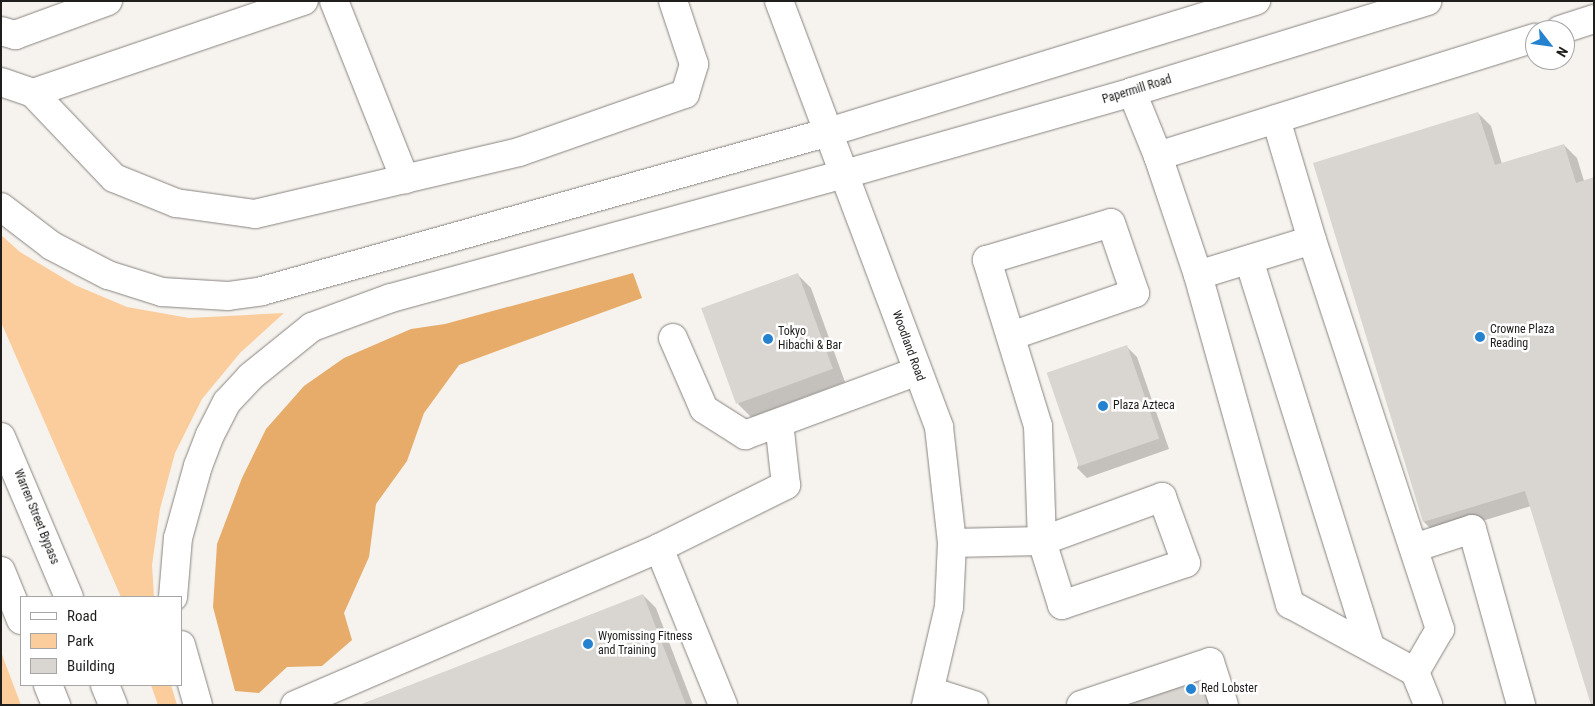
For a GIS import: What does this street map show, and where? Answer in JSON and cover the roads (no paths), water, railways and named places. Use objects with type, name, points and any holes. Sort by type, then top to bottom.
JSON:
[{"type":"main road","points":[[1,32],[15,35],[108,1]]},
{"type":"main road","points":[[33,94],[304,1]]},
{"type":"main road","points":[[334,1],[404,179]]},
{"type":"main road","points":[[1,82],[33,94],[114,178],[176,202],[255,214],[519,152],[685,94],[694,64],[673,1]]},
{"type":"main road","name":"Woodland Road","points":[[779,1],[939,427],[952,543],[949,607],[928,698]]},
{"type":"main road","points":[[1,207],[52,246],[117,279],[162,292],[228,296],[262,291],[829,132],[1256,1]]},
{"type":"main road","name":"Papermill Road","points":[[173,596],[173,571],[186,502],[198,466],[227,402],[250,378],[312,327],[391,298],[845,174],[1132,92],[1428,1]]},
{"type":"main road","points":[[1575,25],[1594,19]]},
{"type":"main road","points":[[1158,156],[1525,41]]},
{"type":"main road","points":[[1132,92],[1158,156],[1198,275],[1290,604],[1415,672],[1428,705]]},
{"type":"main road","points":[[1276,119],[1312,240],[1440,629],[1415,672]]},
{"type":"main road","points":[[952,543],[1042,541],[1162,497],[1186,563],[1062,605],[1042,541],[1038,426],[987,260],[1111,223],[1135,294],[1011,336]]},
{"type":"main road","points":[[1198,275],[1312,240]]},
{"type":"main road","points":[[1249,260],[1370,648]]},
{"type":"main road","points":[[673,338],[704,410],[745,435],[918,371]]},
{"type":"main road","points":[[295,705],[659,548],[786,485],[780,423]]},
{"type":"main road","name":"Warren Street Bypass","points":[[1,437],[69,596]]},
{"type":"main road","points":[[1414,548],[1472,529],[1521,705]]},
{"type":"main road","points":[[659,548],[723,705]]},
{"type":"main road","points":[[1,571],[20,618]]},
{"type":"main road","points":[[182,649],[198,705]]},
{"type":"main road","points":[[1081,705],[1210,662],[1224,705]]},
{"type":"main road","points":[[48,686],[56,705]]},
{"type":"main road","points":[[105,686],[113,705]]},
{"type":"main road","points":[[928,698],[974,705]]},
{"type":"place","name":"Crowne Plaza Reading","points":[[1480,337]]},
{"type":"place","name":"Tokyo Hibachi & Bar","points":[[768,339]]},
{"type":"place","name":"Plaza Azteca","points":[[1103,406]]},
{"type":"place","name":"Wyomissing Fitness and Training","points":[[588,644]]},
{"type":"place","name":"Red Lobster","points":[[1191,689]]}]
